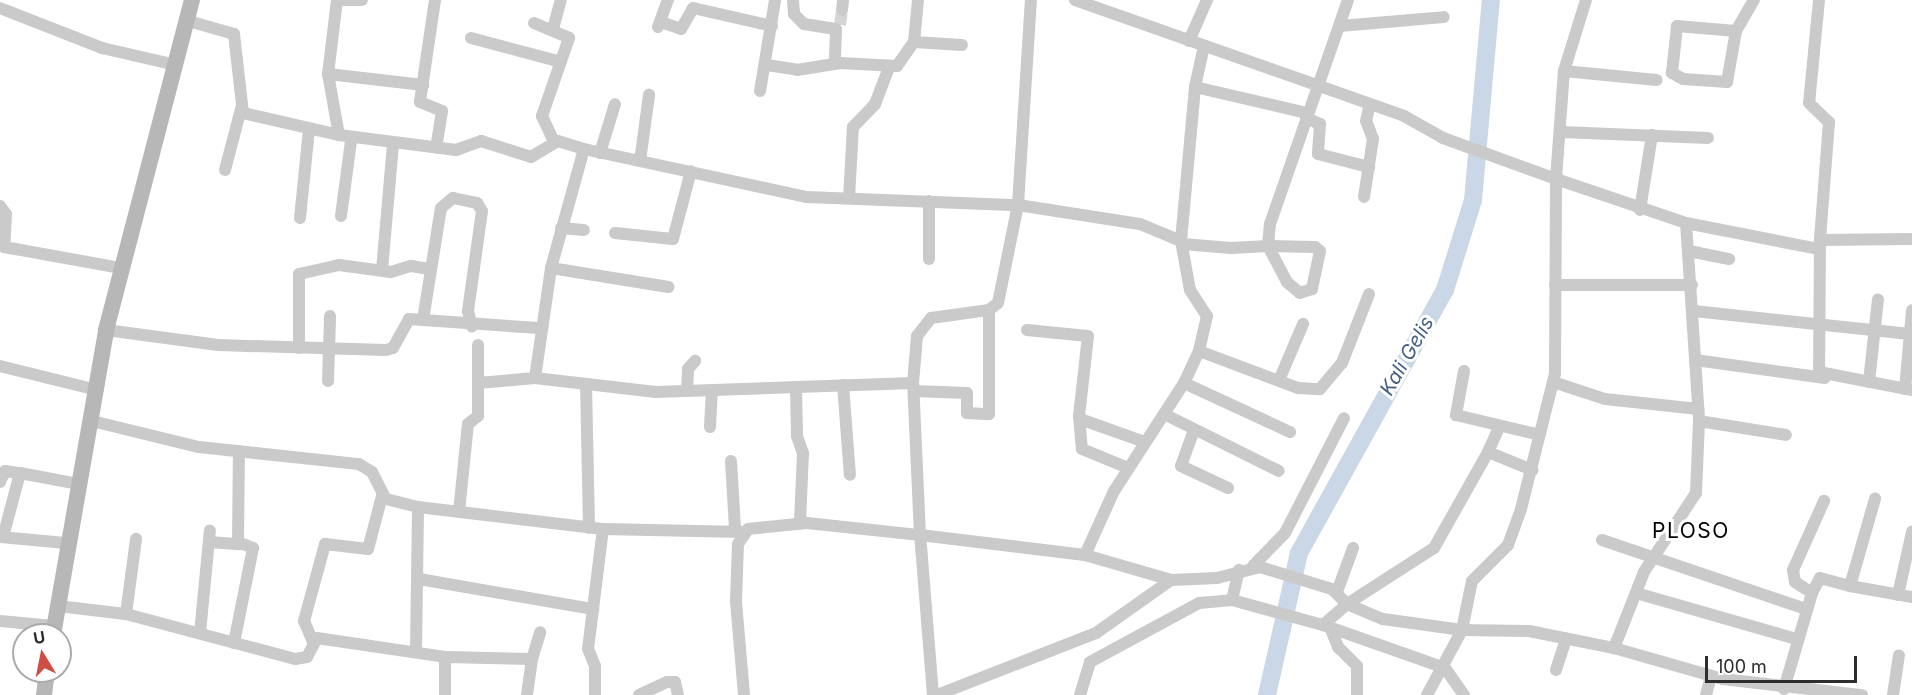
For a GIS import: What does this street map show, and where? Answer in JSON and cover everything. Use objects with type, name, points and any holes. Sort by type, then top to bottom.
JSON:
[{"type":"street","points":[[55,623],[66,543],[92,421],[106,330],[172,64],[192,0]]},
{"type":"street","points":[[341,216],[345,138],[328,74],[339,0],[362,0]]},
{"type":"street","points":[[435,0],[420,103],[442,111],[436,148]]},
{"type":"street","points":[[553,29],[561,0]]},
{"type":"street","points":[[668,0],[659,25],[681,29],[693,8],[772,26]]},
{"type":"street","points":[[760,91],[775,0]]},
{"type":"street","points":[[793,0],[794,14],[804,24],[838,27],[835,63]]},
{"type":"street","points":[[766,65],[797,70],[835,63],[889,67],[905,61],[914,42],[918,0]]},
{"type":"street","points":[[1031,0],[1018,205],[998,303],[989,310],[924,323],[917,336],[914,387],[920,535],[935,695],[1096,633],[1171,580]]},
{"type":"street","points":[[1076,0],[1319,85],[1370,104],[1443,138],[1640,210],[1686,223],[1819,244],[1912,239]]},
{"type":"street","points":[[1190,41],[1207,0]]},
{"type":"street","points":[[554,142],[806,196],[1018,205],[1140,224],[1182,243],[1268,246],[1318,248],[1312,289],[1300,292],[1290,286],[1268,246],[1306,116],[1348,0]]},
{"type":"street","points":[[1427,695],[1445,668],[1462,630],[1472,580],[1508,545],[1532,470],[1553,382],[1559,351],[1555,285],[1556,179],[1564,70],[1586,0]]},
{"type":"street","points":[[1736,31],[1677,26],[1672,73],[1683,79],[1726,82],[1736,31],[1754,0]]},
{"type":"street","points":[[1819,0],[1809,103],[1828,122],[1819,244],[1822,324],[1819,372],[1907,391]]},
{"type":"street","points":[[0,8],[102,48],[172,64]]},
{"type":"street","points":[[1340,26],[1444,17]]},
{"type":"street","points":[[185,20],[234,34],[241,109],[225,170]]},
{"type":"street","points":[[534,23],[553,29],[569,38],[542,116],[554,142]]},
{"type":"street","points":[[471,38],[561,62]]},
{"type":"street","points":[[914,42],[962,45]]},
{"type":"street","points":[[1085,555],[1128,468],[1184,383],[1199,351],[1207,316],[1190,290],[1182,243],[1195,87],[1204,46]]},
{"type":"street","points":[[849,198],[853,127],[875,104],[889,67]]},
{"type":"street","points":[[1564,70],[1657,80]]},
{"type":"street","points":[[328,74],[423,85]]},
{"type":"street","points":[[1195,87],[1306,116],[1320,124],[1318,154],[1369,167]]},
{"type":"street","points":[[640,161],[649,95]]},
{"type":"street","points":[[600,153],[615,104]]},
{"type":"street","points":[[1364,197],[1369,167],[1370,104]]},
{"type":"street","points":[[241,109],[248,116],[345,138],[393,144],[459,150],[476,141],[535,157],[554,142]]},
{"type":"street","points":[[300,218],[309,129]]},
{"type":"street","points":[[1561,132],[1708,138]]},
{"type":"street","points":[[1640,210],[1652,135]]},
{"type":"street","points":[[382,270],[393,144]]},
{"type":"street","points":[[535,378],[539,328],[551,268],[584,149]]},
{"type":"street","points":[[615,233],[673,240],[691,171]]},
{"type":"street","points":[[423,320],[443,203],[453,198],[480,205],[481,230],[468,312],[472,327]]},
{"type":"street","points":[[929,201],[930,259]]},
{"type":"street","points":[[0,207],[6,214],[2,247],[121,268]]},
{"type":"street","points":[[1614,648],[1651,559],[1696,493],[1699,415],[1694,311],[1686,223]]},
{"type":"street","points":[[561,228],[584,230]]},
{"type":"street","points":[[1689,251],[1729,259]]},
{"type":"street","points":[[299,348],[299,274],[339,265],[382,270],[430,269]]},
{"type":"street","points":[[551,268],[668,287]]},
{"type":"street","points":[[1555,285],[1692,285]]},
{"type":"street","points":[[1199,351],[1280,378],[1311,391],[1330,382],[1369,294]]},
{"type":"street","points":[[1869,382],[1878,299]]},
{"type":"street","points":[[478,383],[535,378],[687,391],[843,386],[914,387],[973,393],[967,418],[990,412],[989,310]]},
{"type":"street","points":[[1907,391],[1912,310]]},
{"type":"street","points":[[1694,311],[1910,334]]},
{"type":"street","points":[[328,381],[330,316]]},
{"type":"street","points":[[106,330],[190,343],[390,350],[405,321],[423,320],[472,327],[539,328]]},
{"type":"street","points":[[1280,378],[1303,324]]},
{"type":"street","points":[[1027,330],[1088,336],[1080,419],[1085,455],[1128,468]]},
{"type":"street","points":[[459,512],[468,424],[478,416],[478,345]]},
{"type":"street","points":[[1695,360],[1907,391]]},
{"type":"street","points":[[687,391],[689,366],[694,362]]},
{"type":"street","points":[[0,366],[96,390]]},
{"type":"street","points":[[1464,371],[1454,414],[1499,427],[1540,435]]},
{"type":"street","points":[[1553,382],[1605,399],[1699,415],[1785,435]]},
{"type":"street","points":[[1184,383],[1290,432]]},
{"type":"street","points":[[586,384],[589,528]]},
{"type":"street","points":[[843,386],[850,475]]},
{"type":"street","points":[[796,387],[797,436],[803,453],[800,523]]},
{"type":"street","points":[[711,427],[712,390]]},
{"type":"street","points":[[1164,414],[1279,471]]},
{"type":"street","points":[[1256,567],[1285,533],[1344,418]]},
{"type":"street","points":[[1080,419],[1145,442]]},
{"type":"street","points":[[58,606],[126,614],[299,659],[309,655],[313,642],[304,621],[325,544],[368,549],[382,496],[372,472],[359,464],[177,444],[92,421]]},
{"type":"street","points":[[1324,626],[1347,604],[1434,548],[1488,452],[1499,427]]},
{"type":"street","points":[[1194,430],[1181,466],[1228,488]]},
{"type":"street","points":[[239,451],[240,544]]},
{"type":"street","points":[[1488,452],[1532,470]]},
{"type":"street","points":[[731,462],[739,530],[736,601],[740,694]]},
{"type":"street","points":[[0,482],[5,471],[78,484]]},
{"type":"street","points":[[20,473],[2,537],[66,543]]},
{"type":"street","points":[[382,496],[418,507],[589,528],[739,530],[800,523],[920,535],[1085,555],[1171,580],[1217,578],[1256,567],[1313,582],[1337,592],[1347,604],[1383,619],[1462,630],[1529,631],[1614,648],[1711,676],[1784,688],[1860,695]]},
{"type":"street","points":[[1850,586],[1875,499]]},
{"type":"street","points":[[1812,593],[1795,582],[1793,570],[1824,501]]},
{"type":"street","points":[[416,652],[419,579],[418,507]]},
{"type":"street","points":[[595,695],[595,666],[588,649],[603,529]]},
{"type":"street","points":[[1898,595],[1912,532]]},
{"type":"street","points":[[200,633],[210,536],[254,548],[234,643]]},
{"type":"street","points":[[126,614],[136,539]]},
{"type":"street","points":[[1602,540],[1651,559],[1806,609]]},
{"type":"street","points":[[1337,592],[1353,548]]},
{"type":"street","points":[[1238,601],[1239,570]]},
{"type":"street","points":[[1784,688],[1796,639],[1812,593],[1820,578],[1912,597]]},
{"type":"street","points":[[419,579],[593,609]]},
{"type":"street","points":[[1636,593],[1796,639]]},
{"type":"street","points":[[1080,695],[1084,671],[1099,655],[1185,607],[1238,601],[1324,626],[1445,668],[1464,695]]},
{"type":"street","points":[[1324,626],[1338,647],[1357,666],[1357,695]]},
{"type":"street","points":[[527,695],[532,658],[540,632]]},
{"type":"street","points":[[1556,670],[1566,639]]},
{"type":"street","points":[[313,642],[444,657],[532,658]]},
{"type":"street","points":[[1893,695],[1899,655]]},
{"type":"street","points":[[444,657],[445,695]]},
{"type":"street","points":[[1706,695],[1711,676]]},
{"type":"street","points":[[639,695],[667,682],[675,682],[678,695]]},
{"type":"waterway","name":"Kali Gelis","points":[[1267,695],[1299,553],[1445,290],[1473,200],[1491,0]]},
{"type":"tunnel","points":[[840,25],[842,10]]},
{"type":"district","name":"PLOSO","points":[[1691,531]]}]
